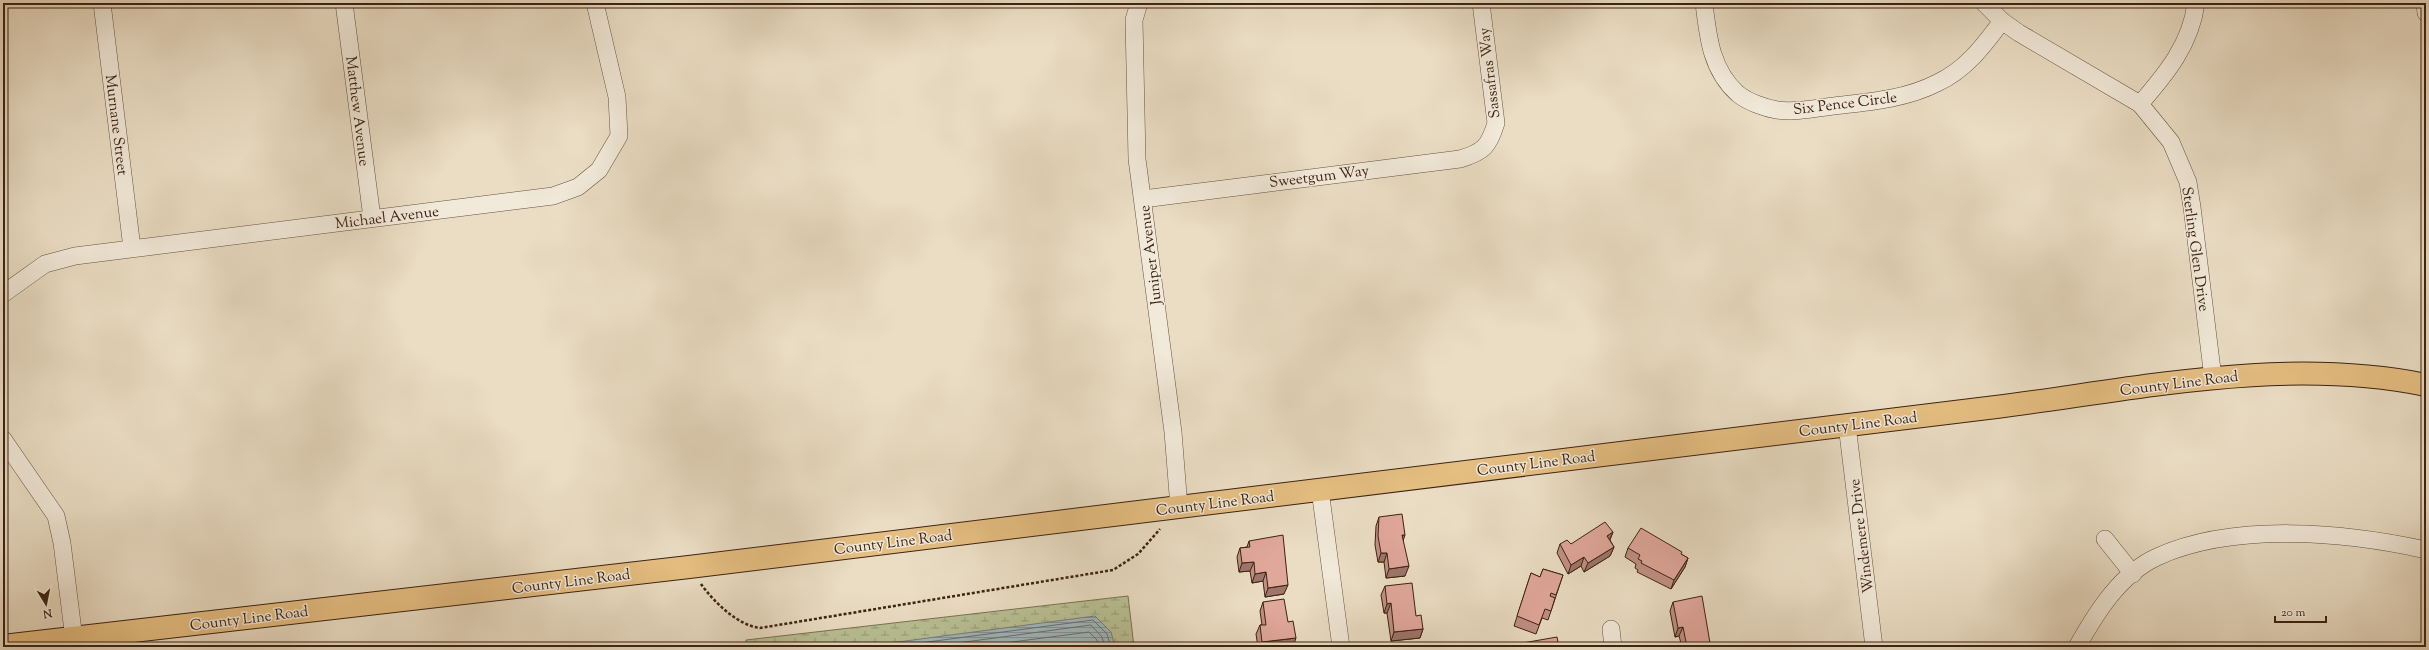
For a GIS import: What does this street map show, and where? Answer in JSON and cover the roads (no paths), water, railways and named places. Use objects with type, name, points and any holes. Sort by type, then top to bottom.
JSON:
[{"type":"main road","name":"County Line Road","points":[[3,646],[75,642],[1847,425],[2213,378],[2276,374],[2328,374],[2376,377],[2426,385]]},
{"type":"street","name":"Murnane Street","points":[[102,3],[132,248]]},
{"type":"street","name":"Matthew Avenue","points":[[344,3],[372,218]]},
{"type":"street","name":"Michael Avenue","points":[[3,294],[45,264],[75,256],[553,196],[578,187],[599,170],[619,136],[617,96],[595,3]]},
{"type":"street","name":"Juniper Avenue","points":[[1139,3],[1134,20],[1137,151],[1173,432],[1179,507]]},
{"type":"street","name":"Sassafras Way","points":[[1481,3],[1496,123],[1490,142]]},
{"type":"street","name":"Six Pence Circle","points":[[1704,3],[1709,42],[1715,62],[1725,79],[1739,95],[1757,104],[1776,110],[1812,109],[1885,100],[1913,93],[1938,83],[1962,68],[1981,49],[2002,21]]},
{"type":"street","name":"Sterling Glen Drive","points":[[1984,3],[2002,21],[2140,104],[2171,142],[2188,182],[2213,378]]},
{"type":"street","points":[[2140,104],[2173,63],[2187,39],[2196,3]]},
{"type":"street","points":[[2425,3],[2426,13]]},
{"type":"street","name":"Sweetgum Way","points":[[1143,198],[1460,159],[1477,154],[1490,142]]},
{"type":"street","name":"Windemere Drive","points":[[1847,425],[1874,647]]},
{"type":"street","points":[[3,439],[56,516],[62,543],[75,642]]},
{"type":"street","points":[[1320,490],[1341,647]]},
{"type":"street","points":[[2077,647],[2099,609],[2133,574],[2156,558],[2220,538],[2284,535],[2334,536],[2404,545],[2426,550]]},
{"type":"street","points":[[2105,539],[2133,574]]},
{"type":"street","points":[[1611,630],[1613,647]]},
{"type":"water","points":[[1095,616],[1111,632],[1115,647],[860,647]]}]
